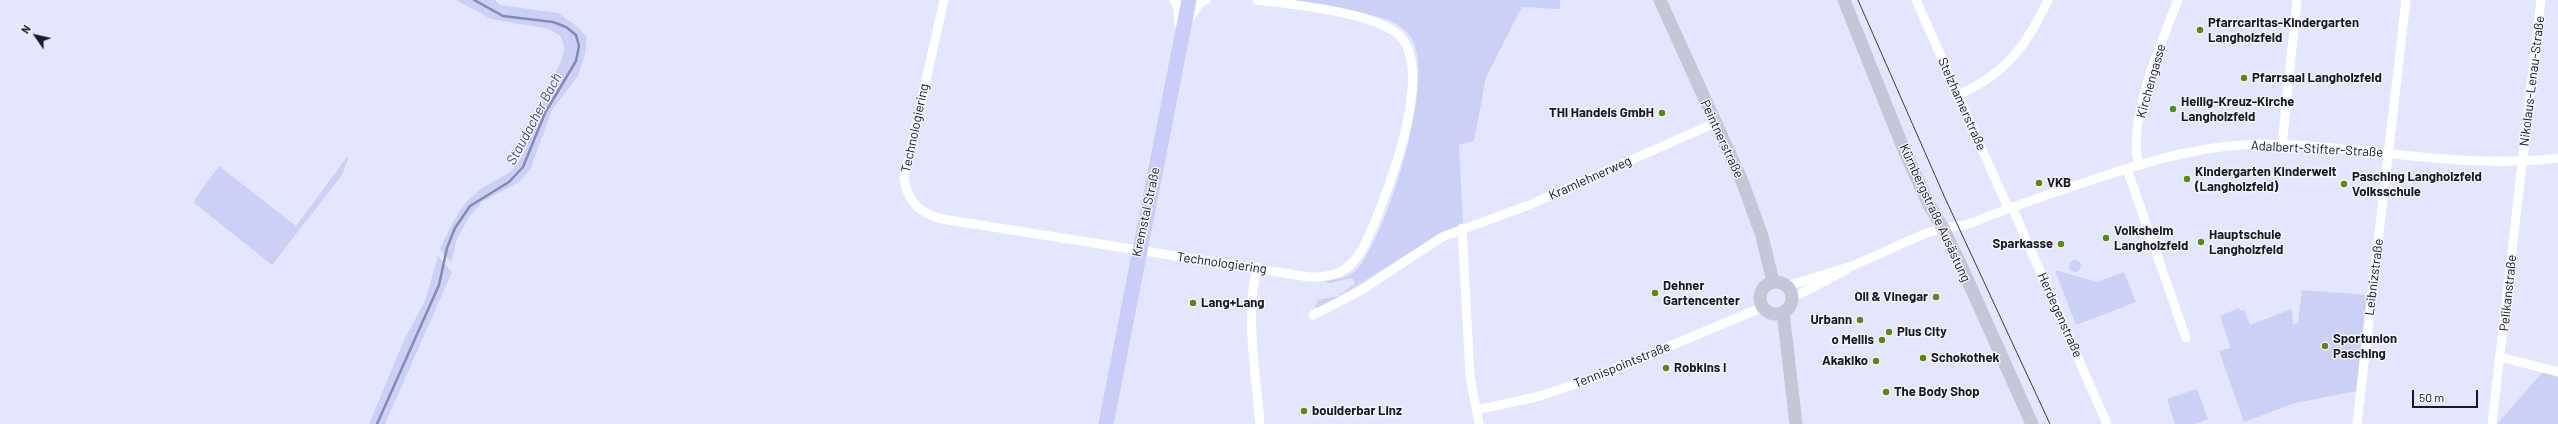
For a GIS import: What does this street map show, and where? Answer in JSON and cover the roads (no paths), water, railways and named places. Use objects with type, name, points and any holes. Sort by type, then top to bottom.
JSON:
[{"type":"main road","name":"Kremstal Straße","points":[[1106,424],[1189,0]]},
{"type":"street","name":"Technologiering","points":[[944,0],[904,178],[906,190],[911,201],[919,210],[942,219],[1166,255],[1326,277],[1346,270],[1355,262],[1369,237],[1397,161],[1405,130],[1412,69],[1407,44],[1385,26],[1356,17],[1257,0]]},
{"type":"street","points":[[1174,0],[1178,12],[1180,45]]},
{"type":"street","points":[[1184,27],[1197,7],[1206,0]]},
{"type":"street","name":"Peintnerstraße","points":[[1660,0],[1756,219],[1774,282]]},
{"type":"street","name":"Kürnbergstraße Ausästung","points":[[1844,0],[1904,150],[1929,205],[1943,228],[2032,424]]},
{"type":"street","name":"Stelzhamerstraße","points":[[1916,0],[2010,208]]},
{"type":"street","points":[[1958,95],[1985,82],[2001,70],[2025,40],[2048,0]]},
{"type":"street","name":"Kirchengasse","points":[[2140,165],[2137,137],[2143,102],[2154,63],[2178,0]]},
{"type":"street","points":[[2282,145],[2297,0]]},
{"type":"street","name":"Leibnizstraße","points":[[2357,424],[2406,0]]},
{"type":"street","name":"Nikolaus-Lenau-Straße","points":[[2522,161],[2541,0]]},
{"type":"street","name":"Kramlehnerweg","points":[[1313,315],[1360,291],[1442,237],[1462,228],[1529,205],[1715,123]]},
{"type":"street","name":"Adalbert-Stifter-Straße","points":[[1852,266],[1943,228],[1966,224],[2140,165],[2213,148],[2282,145],[2464,160],[2522,161],[2558,158]]},
{"type":"street","name":"Pelikanstraße","points":[[2492,424],[2522,161]]},
{"type":"street","points":[[2127,169],[2186,338]]},
{"type":"street","name":"Herdegenstraße","points":[[2010,208],[2107,424]]},
{"type":"street","points":[[1462,228],[1470,376],[1479,424]]},
{"type":"street","points":[[1790,292],[1852,266]]},
{"type":"street","points":[[1790,292],[1790,306],[1783,312],[1774,314],[1763,307],[1761,291],[1774,282],[1790,292],[1831,280],[1852,266]]},
{"type":"street","points":[[1257,267],[1254,280],[1252,322],[1260,424]]},
{"type":"street","name":"Tennispointstraße","points":[[1477,410],[1540,396],[1596,377],[1763,307]]},
{"type":"street","points":[[1783,312],[1796,424]]},
{"type":"street","points":[[2500,357],[2558,372]]},
{"type":"waterway","name":"Staudacher Bach","points":[[377,424],[439,285],[447,248],[455,228],[470,206],[509,182],[523,167],[545,113],[576,61],[579,46],[576,35],[566,27],[553,22],[503,16],[474,0]]},
{"type":"tram line","points":[[1858,0],[1945,198],[2050,424]]},
{"type":"place","name":"Pfarrcaritas-Kindergarten Langholzfeld","points":[[2200,30]]},
{"type":"place","name":"Pfarrsaal Langholzfeld","points":[[2244,78]]},
{"type":"place","name":"Heilig-Kreuz-Kirche Langholzfeld","points":[[2173,109]]},
{"type":"place","name":"THI Handels GmbH","points":[[1662,113]]},
{"type":"place","name":"Kindergarten Kinderwelt (Langholzfeld)","points":[[2187,179]]},
{"type":"place","name":"VKB","points":[[2039,183]]},
{"type":"place","name":"Pasching Langholzfeld Volksschule","points":[[2344,184]]},
{"type":"place","name":"Volksheim Langholzfeld","points":[[2106,238]]},
{"type":"place","name":"Hauptschule Langholzfeld","points":[[2201,242]]},
{"type":"place","name":"Sparkasse","points":[[2061,244]]},
{"type":"place","name":"Dehner Gartencenter","points":[[1655,293]]},
{"type":"place","name":"Oil & Vinegar","points":[[1936,297]]},
{"type":"place","name":"Lang+Lang","points":[[1193,303]]},
{"type":"place","name":"Urbann","points":[[1860,320]]},
{"type":"place","name":"Plus City","points":[[1889,332]]},
{"type":"place","name":"o Mellis","points":[[1882,340]]},
{"type":"place","name":"Sportunion Pasching","points":[[2325,346]]},
{"type":"place","name":"Schokothek","points":[[1923,358]]},
{"type":"place","name":"Akakiko","points":[[1876,361]]},
{"type":"place","name":"Robkins I","points":[[1666,368]]},
{"type":"place","name":"The Body Shop","points":[[1886,392]]},
{"type":"place","name":"boulderbar Linz","points":[[1304,411]]}]
